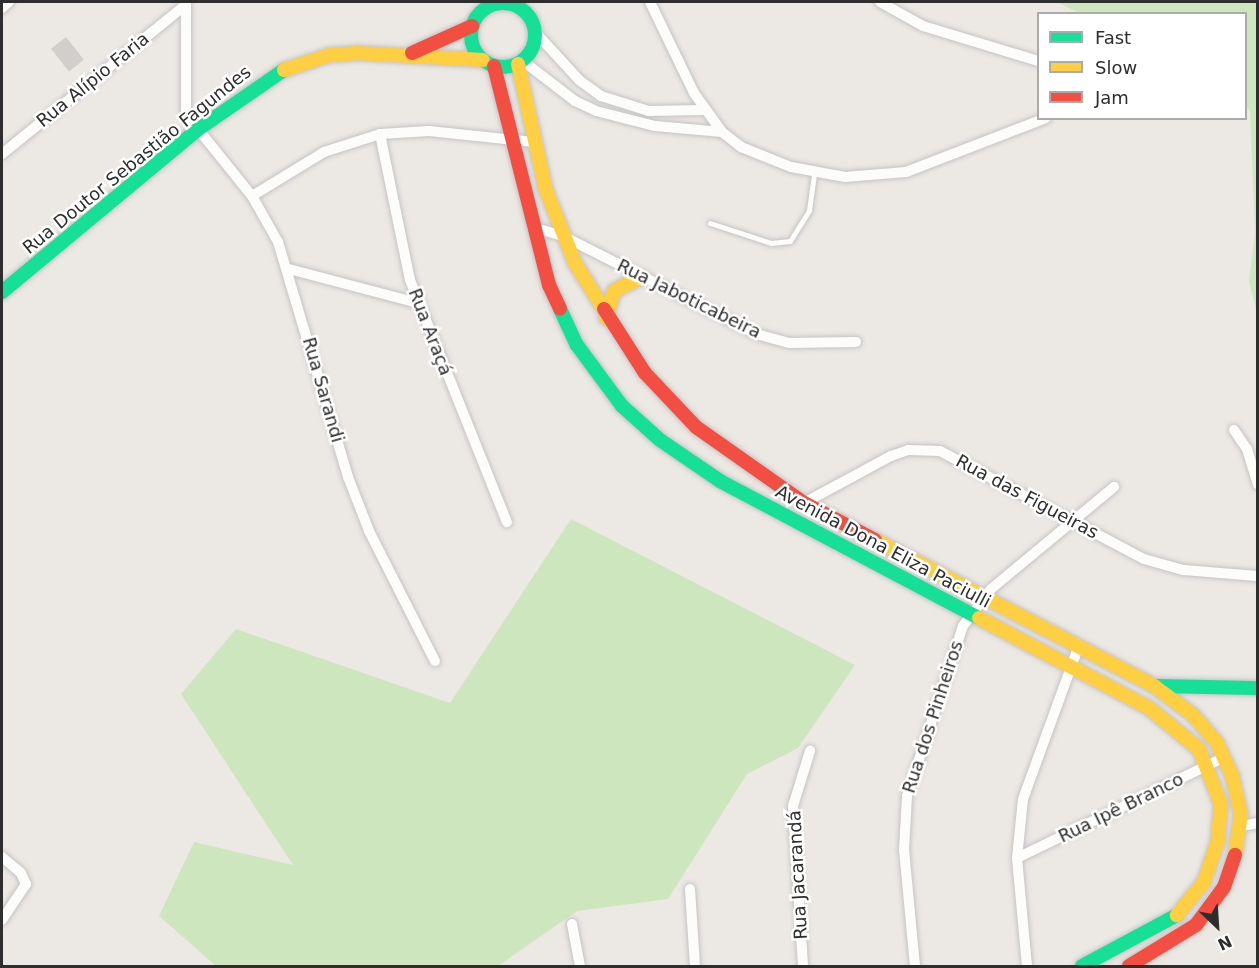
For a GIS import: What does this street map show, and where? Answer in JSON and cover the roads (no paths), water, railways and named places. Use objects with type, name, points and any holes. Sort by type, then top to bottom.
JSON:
[{"type":"street","points":[[2,8],[9,2]]},
{"type":"street","points":[[520,62],[534,27],[523,2]]},
{"type":"street","points":[[650,2],[704,110],[722,132],[759,156],[814,173],[845,177],[906,172],[1041,120]]},
{"type":"street","points":[[880,2],[923,26],[1037,61]]},
{"type":"street","points":[[704,110],[650,111],[601,96],[579,80],[534,27],[508,3],[481,7],[472,26],[475,50],[488,63],[520,62],[575,101],[596,111],[656,126],[722,132]]},
{"type":"street","name":"Rua Sarandi","points":[[185,4],[183,108],[197,130],[252,196],[289,269],[348,477],[369,531],[435,661]]},
{"type":"street","name":"Rua Alípio Faria","points":[[2,154],[185,4]]},
{"type":"street","name":"Rua Doutor Sebastião Fagundes","points":[[407,55],[472,26]]},
{"type":"street","name":"Rua Doutor Sebastião Fagundes","points":[[2,292],[197,130],[249,90],[303,62],[347,54],[407,55],[488,63]]},
{"type":"street","name":"Avenida Dona Eliza Paciulli","points":[[520,62],[533,142],[563,236],[606,318],[645,373],[696,427],[746,466],[804,502],[1154,686],[1193,715],[1225,757],[1239,796],[1241,826],[1232,868],[1212,909],[1179,939],[1129,966]]},
{"type":"street","name":"Avenida Dona Eliza Paciulli","points":[[488,63],[512,141],[532,227],[549,285],[577,345],[604,385],[641,424],[720,481],[1164,716],[1188,737],[1208,765],[1217,787],[1221,822],[1212,862],[1192,901],[1164,925],[1082,966]]},
{"type":"street","points":[[252,196],[324,152],[380,134],[429,131],[533,142]]},
{"type":"street","name":"Rua Araçá","points":[[380,134],[418,303],[507,522]]},
{"type":"street","name":"Rua Jaboticabeira","points":[[532,227],[563,236],[756,334],[789,343],[856,342]]},
{"type":"street","points":[[289,269],[418,303]]},
{"type":"street","points":[[606,318],[614,291],[642,277]]},
{"type":"street","points":[[1234,430],[1247,449],[1257,484]]},
{"type":"street","name":"Rua das Figueiras","points":[[804,502],[891,456],[924,449],[954,458],[1073,522],[1163,566],[1257,576]]},
{"type":"street","name":"Rua dos Pinheiros","points":[[915,966],[904,850],[907,796],[970,613],[982,596],[1114,487]]},
{"type":"street","points":[[1027,966],[1017,858],[1030,772],[1078,648]]},
{"type":"street","points":[[1154,686],[1257,688]]},
{"type":"street","name":"Rua Jacarandá","points":[[803,966],[793,807],[810,751]]},
{"type":"street","name":"Rua Ipê Branco","points":[[1017,858],[1225,757]]},
{"type":"street","points":[[1241,826],[1257,823]]},
{"type":"street","points":[[2,857],[25,879],[24,889],[2,920]]},
{"type":"street","points":[[690,889],[695,966]]},
{"type":"street","points":[[572,924],[580,966]]},
{"type":"lane","points":[[710,223],[771,243],[790,241],[809,210],[814,173]]}]
